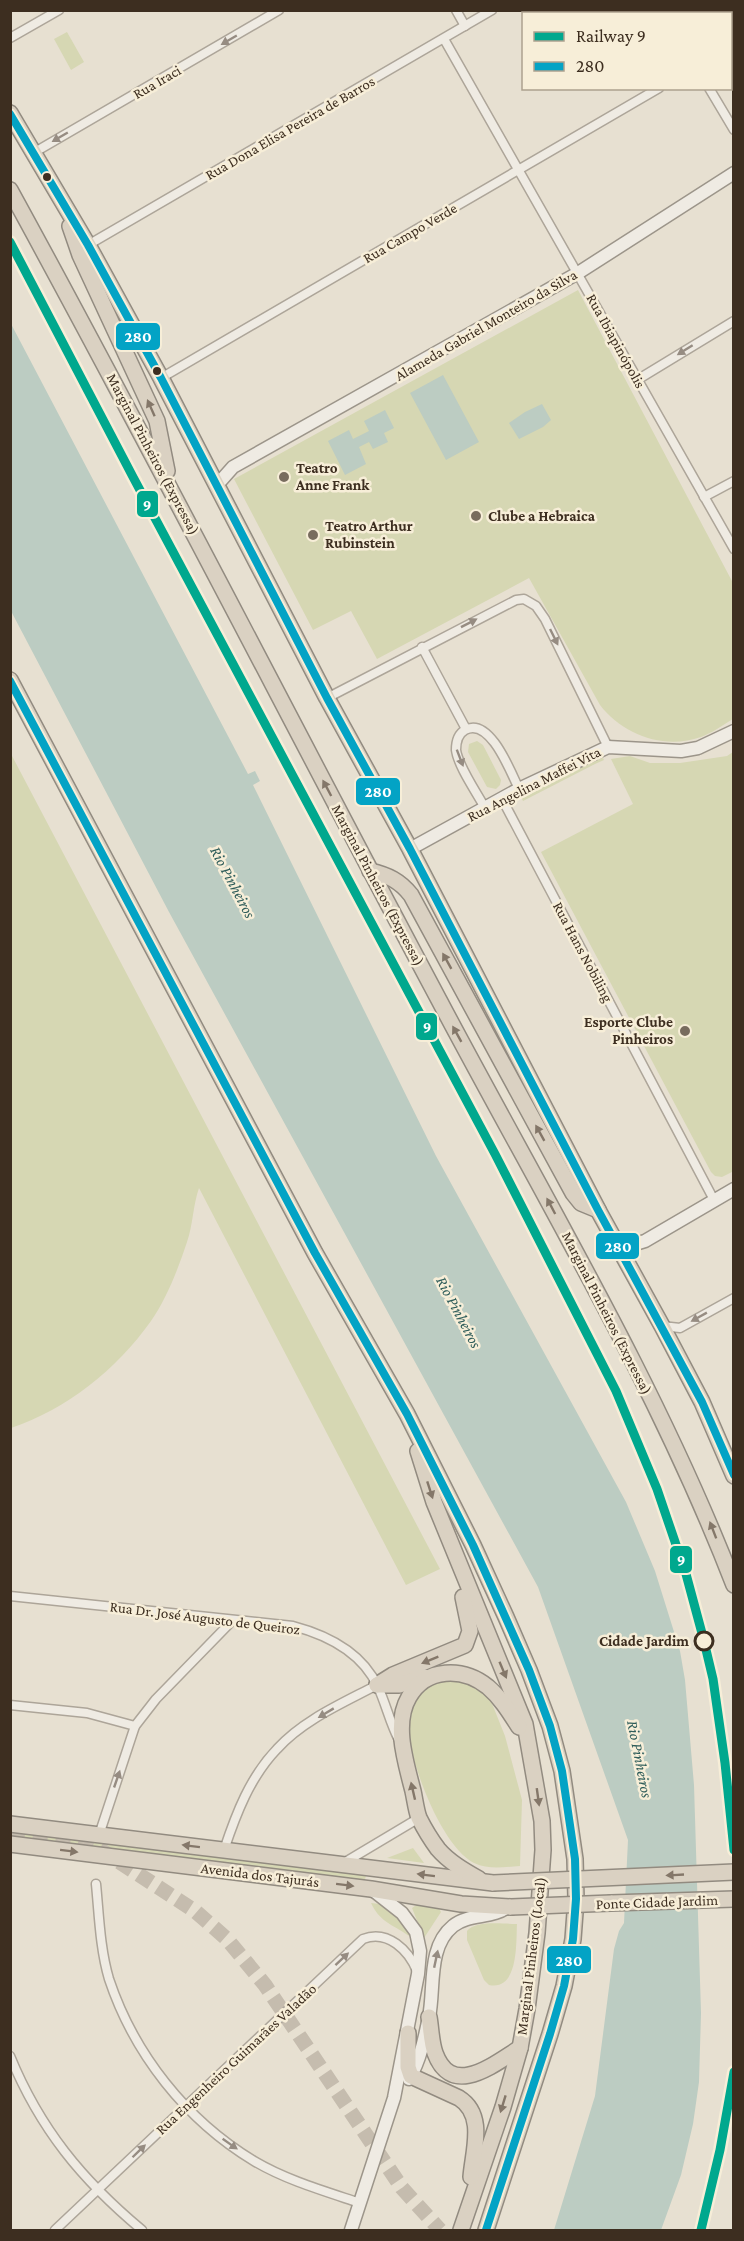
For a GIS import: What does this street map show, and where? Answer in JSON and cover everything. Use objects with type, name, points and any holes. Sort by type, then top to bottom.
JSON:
[{"type":"highway","points":[[10,113],[88,245],[161,378],[327,698],[410,849],[598,1210],[702,1402],[732,1470]]},
{"type":"highway","name":"Marginal Pinheiros (Expressa)","points":[[10,190],[170,485],[370,871],[622,1341],[683,1463],[709,1520],[734,1585]]},
{"type":"highway","points":[[68,210],[77,246],[157,421],[170,485]]},
{"type":"highway","points":[[10,680],[315,1253],[407,1414],[473,1545],[529,1670],[550,1726],[562,1771],[575,1859],[574,1919],[564,1986],[486,2230]]},
{"type":"highway","points":[[370,871],[403,884],[411,895],[573,1193],[581,1203],[598,1210]]},
{"type":"highway","points":[[377,1686],[393,1675],[458,1650],[468,1640],[470,1623],[457,1580],[451,1545],[434,1502],[407,1414]]},
{"type":"highway","name":"Marginal Pinheiros (Local)","points":[[451,1545],[515,1700],[529,1744],[542,1821],[543,1850],[537,1933],[520,2048],[503,2107],[461,2230]]},
{"type":"highway","points":[[377,1686],[399,1685],[432,1675],[458,1674],[472,1678],[488,1687],[501,1701],[529,1744]]},
{"type":"highway","points":[[432,1675],[408,1698],[404,1712],[401,1744],[419,1818],[439,1850],[458,1866],[489,1882]]},
{"type":"highway","name":"Avenida dos Tajurás","points":[[10,1824],[489,1882]]},
{"type":"highway","name":"Avenida dos Tajurás","points":[[10,1844],[371,1888],[461,1904],[510,1907]]},
{"type":"highway","name":"Ponte Cidade Jardim","points":[[489,1882],[734,1872]]},
{"type":"highway","name":"Ponte Cidade Jardim","points":[[510,1907],[734,1899]]},
{"type":"highway","points":[[429,2016],[435,2053],[446,2070],[453,2075],[470,2076],[480,2072],[520,2048]]},
{"type":"highway","points":[[408,2033],[408,2067],[411,2076],[466,2102],[475,2119],[476,2146],[469,2206]]},
{"type":"street","points":[[10,38],[59,10]]},
{"type":"street","name":"Rua Iraci","points":[[34,152],[279,10]]},
{"type":"street","points":[[456,10],[465,26]]},
{"type":"street","name":"Rua Dona Elisa Pereira de Barros","points":[[88,245],[492,10]]},
{"type":"street","name":"Rua Ibiapinópolis","points":[[444,39],[734,549]]},
{"type":"street","name":"Rua Campo Verde","points":[[161,378],[656,90]]},
{"type":"street","points":[[711,90],[734,130]]},
{"type":"street","name":"Alameda Gabriel Monteiro da Silva","points":[[217,484],[233,467],[578,273],[734,173]]},
{"type":"street","points":[[637,380],[734,321]]},
{"type":"street","name":"Alameda Gabriel Monteiro da Silva","points":[[207,467],[233,467]]},
{"type":"street","points":[[704,497],[734,481]]},
{"type":"street","points":[[327,698],[516,600],[529,600],[545,619],[608,747]]},
{"type":"street","points":[[422,647],[466,729]]},
{"type":"street","points":[[485,808],[456,749],[458,736],[466,729],[481,729],[488,733],[519,789]]},
{"type":"street","name":"Rua Angelina Maffei Vita","points":[[410,849],[519,789],[608,747],[681,751],[698,748],[734,731]]},
{"type":"street","name":"Rua Hans Nobiling","points":[[502,799],[714,1200]]},
{"type":"street","points":[[618,1245],[632,1245],[645,1241],[734,1190]]},
{"type":"street","points":[[631,1268],[636,1253],[645,1241]]},
{"type":"street","points":[[662,1326],[680,1328],[734,1298]]},
{"type":"street","name":"Rua Dr. José Augusto de Queiroz","points":[[10,1596],[293,1626],[316,1632],[335,1641],[366,1667],[377,1686],[390,1723],[401,1744]]},
{"type":"street","points":[[99,1835],[135,1726],[163,1691],[232,1621]]},
{"type":"street","points":[[224,1850],[239,1808],[254,1780],[276,1749],[296,1732],[329,1710],[377,1686]]},
{"type":"street","points":[[10,1705],[87,1713],[135,1726]]},
{"type":"street","points":[[342,1864],[419,1818]]},
{"type":"street","points":[[96,1884],[109,1978],[130,2026],[154,2068],[185,2106],[214,2133],[255,2161],[304,2184],[360,2203]]},
{"type":"street","points":[[351,2230],[394,2098],[408,2033],[420,1951],[416,1932],[402,1913],[371,1888]]},
{"type":"street","points":[[394,2098],[411,2076],[429,2016],[434,1967],[444,1937],[458,1923],[496,1914],[510,1907]]},
{"type":"street","name":"Rua Engenheiro Guimarães Valadão","points":[[55,2230],[363,1939],[375,1936],[399,1945],[407,1951],[418,1974]]},
{"type":"street","points":[[10,2056],[20,2081],[42,2120],[64,2151],[97,2191],[142,2230]]},
{"type":"green space","points":[[67,32],[84,62],[71,70],[54,39]]},
{"type":"green space","name":"Clube a Hebraica","points":[[578,290],[733,583],[733,719],[701,737],[687,741],[673,742],[645,737],[632,732],[609,716],[600,705],[529,578],[377,659],[351,611],[313,630],[234,479]]},
{"type":"green space","points":[[477,741],[483,745],[501,780],[496,789],[487,787],[468,752],[469,744]]},
{"type":"green space","name":"Esporte Clube Pinheiros","points":[[733,752],[734,1171],[722,1177],[715,1176],[711,1172],[541,852],[633,804],[611,759],[630,756],[650,763],[680,763],[727,756]]},
{"type":"green space","points":[[11,754],[440,1569],[406,1585],[199,1188],[189,1235],[176,1273],[157,1312],[137,1339],[106,1371],[71,1399],[32,1420],[11,1428]]},
{"type":"green space","points":[[602,756],[604,760],[523,801],[521,797]]},
{"type":"green space","points":[[449,1677],[475,1684],[491,1701],[505,1736],[522,1800],[520,1866],[480,1865],[461,1853],[436,1817],[417,1771],[408,1727],[410,1704],[423,1688]]},
{"type":"green space","points":[[11,1831],[366,1875],[365,1880],[11,1837]]},
{"type":"green space","points":[[413,1848],[424,1863],[387,1858]]},
{"type":"green space","points":[[371,1903],[389,1905],[403,1919],[412,1938],[379,1916]]},
{"type":"green space","points":[[418,1904],[438,1907],[441,1912],[424,1938],[412,1908]]},
{"type":"green space","points":[[483,1924],[517,1924],[516,1953],[511,1973],[506,1981],[499,1985],[489,1985],[484,1980],[467,1940],[467,1931]]},
{"type":"water","name":"Rio Pinheiros","points":[[10,322],[248,774],[255,771],[260,781],[253,785],[436,1156],[626,1502],[655,1571],[680,1651],[685,1680],[694,1785],[701,2013],[699,2082],[693,2124],[681,2175],[661,2230],[554,2230],[595,2096],[614,1949],[624,1923],[628,1840],[538,1587],[169,912],[11,611]]},
{"type":"water","points":[[443,375],[479,442],[446,460],[410,393]]},
{"type":"water","points":[[542,404],[551,420],[543,427],[519,439],[509,423]]},
{"type":"water","points":[[385,410],[394,428],[384,433],[388,442],[373,449],[369,442],[359,447],[366,464],[345,475],[328,441],[349,430],[353,439],[369,431],[364,421]]},
{"type":"tunnel","points":[[10,1833],[77,1841],[104,1852],[195,1911],[227,1939],[265,1985],[402,2188],[440,2230]]},
{"type":"rail line","name":"9","points":[[10,242],[495,1154],[616,1391],[657,1489],[686,1574],[703,1637],[713,1679],[734,1850]]},
{"type":"rail line","name":"9","points":[[701,2230],[720,2150],[734,2072]]},
{"type":"transit line","name":"280","points":[[10,114],[88,245],[161,378],[327,698],[410,849],[598,1210],[702,1402],[734,1475]]},
{"type":"transit line","name":"280","points":[[10,681],[315,1253],[407,1414],[473,1545],[529,1670],[550,1726],[562,1771],[575,1859],[576,1899],[573,1939],[564,1986],[550,2034],[486,2230]]},
{"type":"place","name":"Teatro Anne Frank","points":[[284,477]]},
{"type":"place","name":"Clube a Hebraica","points":[[476,516]]},
{"type":"place","name":"Teatro Arthur Rubinstein","points":[[313,535]]},
{"type":"place","name":"Esporte Clube Pinheiros","points":[[685,1031]]},
{"type":"place","name":"Cidade Jardim","points":[[704,1641]]}]
